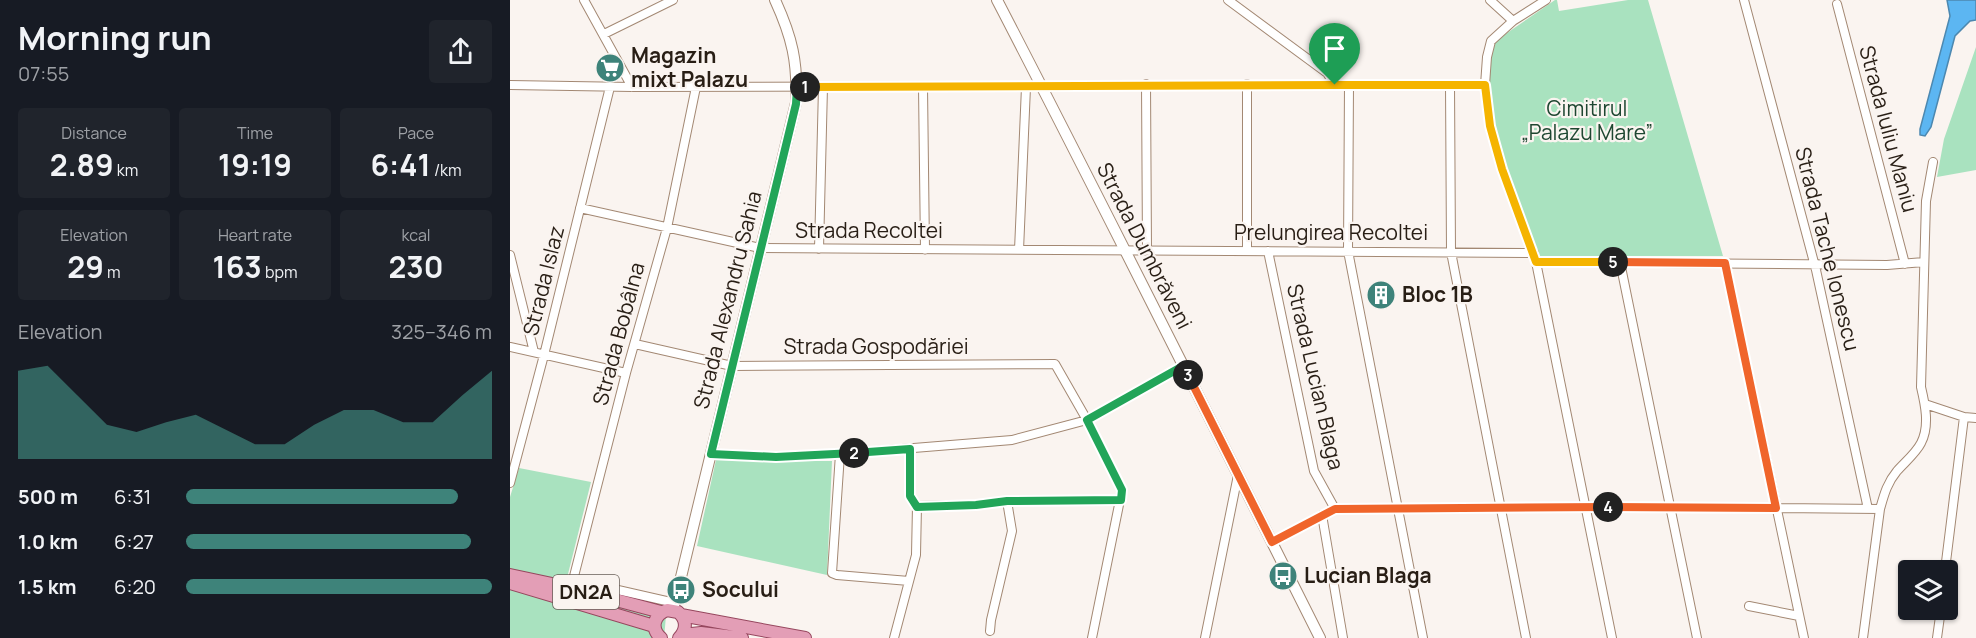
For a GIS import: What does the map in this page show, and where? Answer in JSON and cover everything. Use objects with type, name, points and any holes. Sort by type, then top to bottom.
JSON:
[{"type":"main road","name":"DN2A","points":[[510,575],[573,584],[711,622],[805,638]]},
{"type":"main road","name":"DN2A","points":[[510,583],[657,634]]},
{"type":"main road","points":[[657,634],[657,616],[673,610],[685,621],[685,628],[681,636]]},
{"type":"main road","points":[[681,636],[701,633],[742,638]]},
{"type":"street","points":[[584,0],[632,87]]},
{"type":"street","points":[[604,34],[673,0]]},
{"type":"street","name":"Strada Alexandru Sahia","points":[[673,610],[796,104],[797,87],[793,45],[775,0]]},
{"type":"street","name":"Strada Dumbrăveni","points":[[997,0],[1127,251],[1320,638]]},
{"type":"street","points":[[1228,0],[1327,74],[1335,85]]},
{"type":"street","points":[[1490,0],[1513,21]]},
{"type":"street","points":[[1546,0],[1513,21],[1491,41],[1487,57],[1485,85],[1490,126],[1502,169],[1535,257],[1611,638]]},
{"type":"street","name":"Strada Tache Ionescu","points":[[1744,0],[1814,264],[1868,509]]},
{"type":"street","name":"Strada Iuliu Maniu","points":[[1837,4],[1905,264]]},
{"type":"street","points":[[1146,84],[1147,250]]},
{"type":"street","points":[[510,85],[1042,87],[1146,84],[1485,85]]},
{"type":"street","points":[[1247,84],[1247,250]]},
{"type":"street","points":[[1349,85],[1348,251],[1423,638]]},
{"type":"street","points":[[1450,85],[1451,252],[1526,638]]},
{"type":"street","name":"Strada Islaz","points":[[510,483],[610,87]]},
{"type":"street","name":"Strada Bobâlna","points":[[573,584],[626,373],[667,228],[696,87]]},
{"type":"street","points":[[819,249],[823,87]]},
{"type":"street","points":[[923,87],[925,250]]},
{"type":"street","points":[[1019,250],[1026,87]]},
{"type":"street","points":[[1863,638],[1880,509],[1890,481],[1922,442],[1926,416],[1921,387],[1924,261],[1926,201],[1933,162]]},
{"type":"street","name":"Strada Recoltei","points":[[580,208],[760,248],[1127,251]]},
{"type":"street","name":"Prelungirea Recoltei","points":[[1127,251],[1451,252],[1620,262],[1905,264],[1924,261]]},
{"type":"street","name":"Strada Lucian Blaga","points":[[1268,251],[1314,471],[1335,509]]},
{"type":"street","points":[[510,255],[534,352]]},
{"type":"street","points":[[1620,262],[1697,638]]},
{"type":"street","points":[[1725,263],[1804,638]]},
{"type":"street","name":"Strada Gospodăriei","points":[[634,344],[732,366],[1055,364],[1087,420]]},
{"type":"street","points":[[510,347],[626,373]]},
{"type":"street","points":[[711,454],[776,457],[1012,440],[1087,420],[1183,366]]},
{"type":"street","points":[[1925,404],[1964,417],[1976,418]]},
{"type":"street","points":[[1947,560],[1964,417]]},
{"type":"street","points":[[1087,420],[1122,490],[1092,638]]},
{"type":"street","points":[[894,638],[916,555],[917,507],[910,496],[910,449]]},
{"type":"street","points":[[840,454],[832,573],[909,581]]},
{"type":"street","points":[[1205,638],[1238,475]]},
{"type":"street","points":[[917,507],[976,505],[1007,501],[1121,500]]},
{"type":"street","points":[[990,631],[1012,531],[1007,501]]},
{"type":"street","points":[[1272,542],[1335,509],[1670,507],[1880,509]]},
{"type":"street","points":[[1322,515],[1343,638]]},
{"type":"street","points":[[1749,606],[1799,616]]},
{"type":"street","points":[[1937,638],[1939,620]]},
{"type":"green space","name":"Cimitirul „Palazu Mare”","points":[[1557,0],[1559,11],[1628,0],[1648,0],[1723,256],[1539,256],[1511,191],[1497,148],[1489,96],[1491,44]]},
{"type":"green space","points":[[1976,47],[1976,170],[1937,177],[1944,139]]},
{"type":"green space","points":[[716,460],[832,461],[827,575],[697,546]]},
{"type":"green space","points":[[519,468],[591,482],[566,582],[667,605],[664,638],[510,638],[510,497]]},
{"type":"water","points":[[1947,0],[1976,0],[1976,20],[1970,21],[1955,36],[1931,127],[1925,136],[1920,135],[1920,129],[1950,16]]},
{"type":"place","name":"Magazin mixt Palazu","points":[[610,68]]},
{"type":"place","name":"Bloc 1B","points":[[1381,295]]},
{"type":"place","name":"Lucian Blaga","points":[[1283,576]]},
{"type":"place","name":"Socului","points":[[681,590]]},
{"type":"route","points":[[1335,85],[1485,85],[1490,126],[1502,169],[1536,262],[1725,263],[1776,508],[1335,509],[1272,542],[1183,366],[1087,420],[1122,490],[1121,500],[1007,501],[976,505],[917,507],[910,496],[910,449],[776,457],[711,454],[796,104],[797,87],[1335,85]]}]
